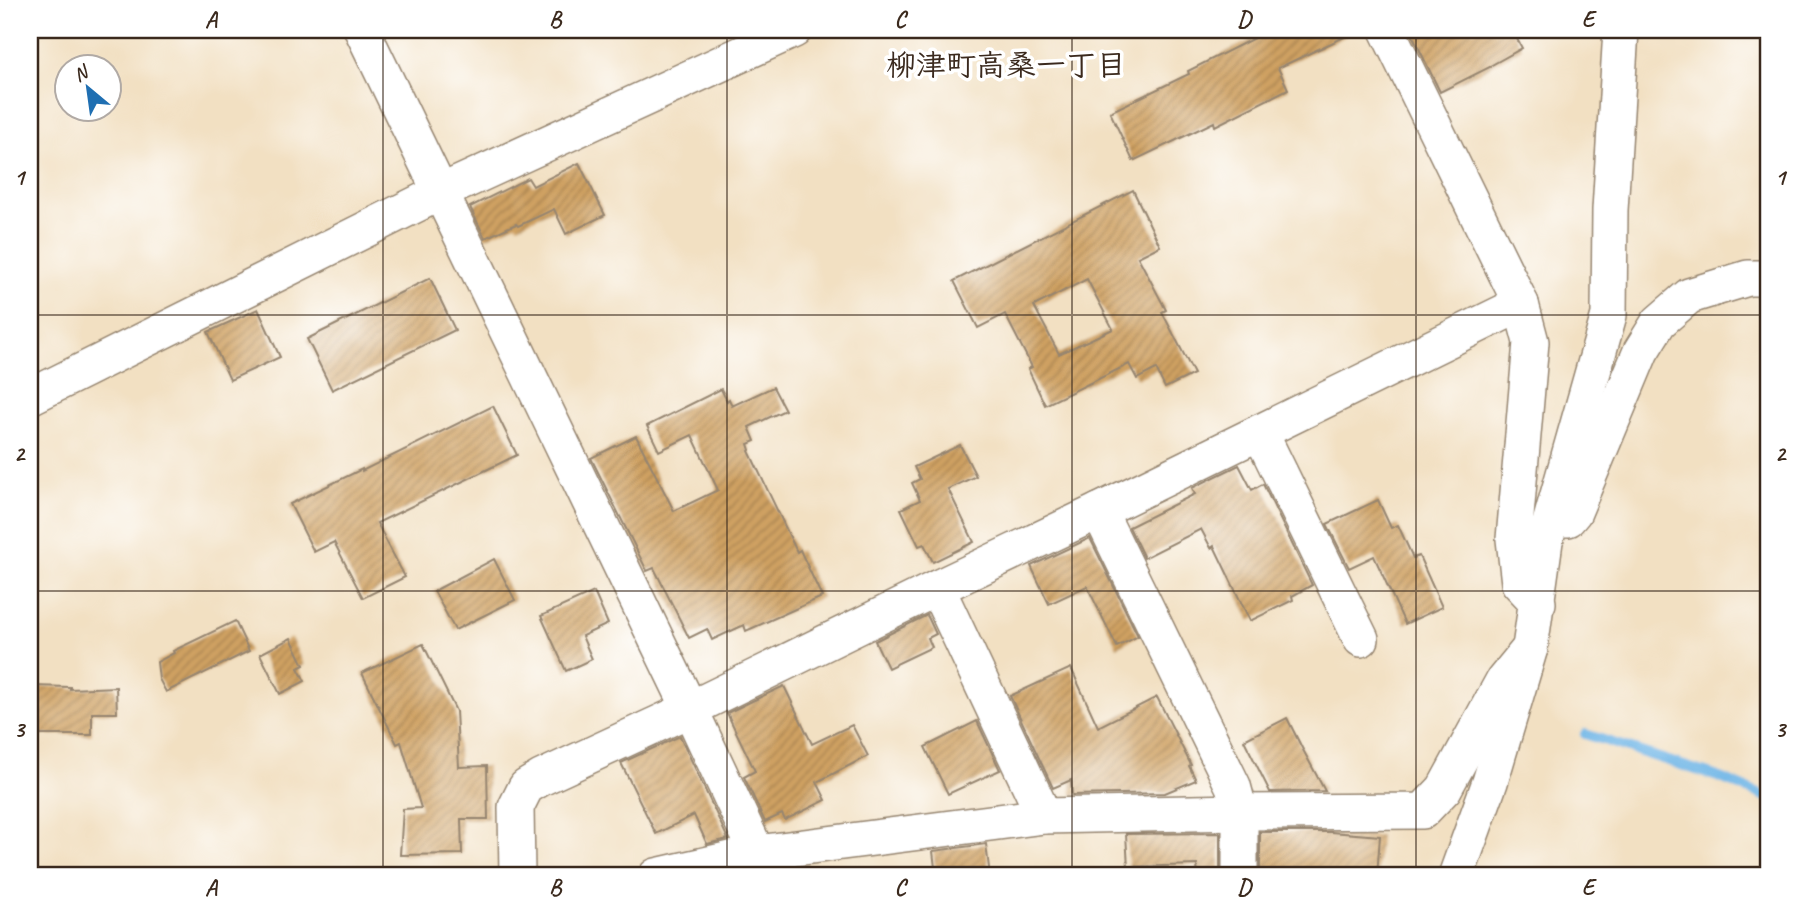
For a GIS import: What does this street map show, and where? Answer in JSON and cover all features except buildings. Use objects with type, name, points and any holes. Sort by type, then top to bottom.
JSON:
[{"type":"street","points":[[362,30],[757,853]]},
{"type":"street","points":[[30,397],[441,192],[794,30]]},
{"type":"street","points":[[1387,30],[1521,304],[1531,342],[1514,539],[1518,583],[1538,603]]},
{"type":"street","points":[[1456,876],[1490,782],[1530,648],[1545,541],[1609,316],[1610,209],[1621,30]]},
{"type":"street","points":[[1545,541],[1574,512],[1641,351],[1659,321],[1689,296],[1748,278],[1769,278]]},
{"type":"street","points":[[517,876],[516,807],[526,787],[541,778],[690,709],[1521,304]]},
{"type":"street","points":[[1260,432],[1361,639]]},
{"type":"street","points":[[1099,511],[1233,786],[1240,812],[1240,876]]},
{"type":"street","points":[[937,588],[1044,816]]},
{"type":"street","points":[[656,876],[757,853],[1044,816],[1423,811],[1444,789],[1503,681],[1530,648]]},
{"type":"waterway","points":[[1585,734],[1718,777],[1769,798]]},
{"type":"district","name":"柳津町高桑一丁目","points":[[1006,65]]}]
